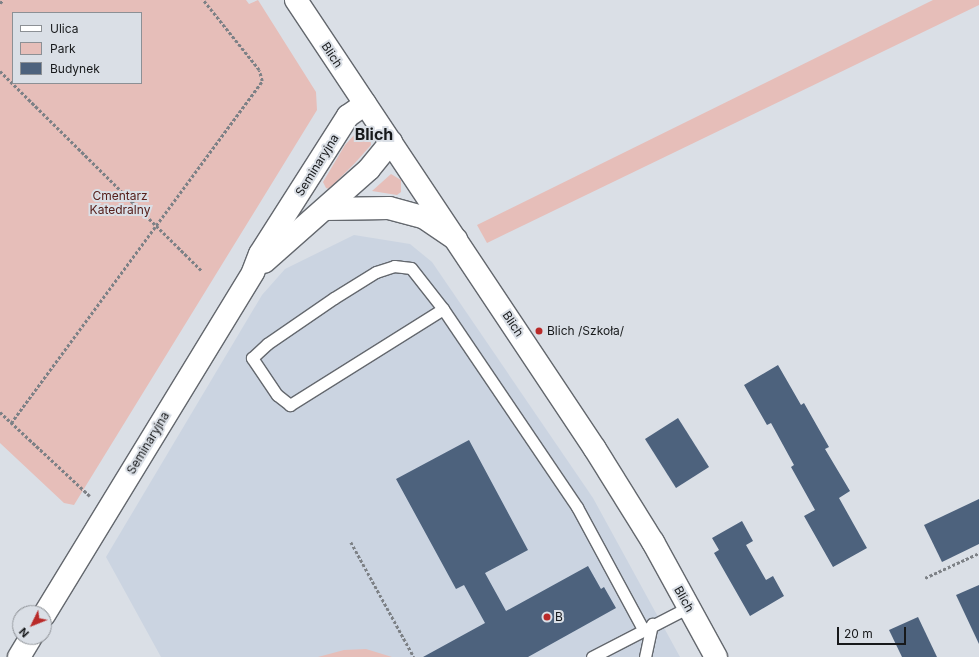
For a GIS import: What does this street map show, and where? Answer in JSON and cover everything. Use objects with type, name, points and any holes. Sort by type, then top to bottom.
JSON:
[{"type":"street","name":"Blich","points":[[296,0],[610,472],[689,607],[716,657]]},
{"type":"street","name":"Seminaryjna","points":[[50,605],[253,272],[260,254],[348,116],[365,104]]},
{"type":"street","name":"Seminaryjna","points":[[253,272],[325,210],[369,169],[390,142]]},
{"type":"street","points":[[325,210],[388,208],[423,217],[456,239]]},
{"type":"street","points":[[19,657],[26,645]]},
{"type":"lane","points":[[443,309],[290,405],[277,395],[252,358],[267,344],[334,298],[376,272],[394,266],[412,268],[443,309],[577,507],[647,627],[650,646],[645,657]]},
{"type":"lane","points":[[592,657],[647,627],[689,607]]},
{"type":"path","points":[[0,4],[3,0]]},
{"type":"path","points":[[11,423],[262,81],[259,70],[203,0]]},
{"type":"path","points":[[0,71],[12,83]]},
{"type":"path","points":[[13,84],[202,271]]},
{"type":"path","points":[[0,412],[83,492]]},
{"type":"path","points":[[351,542],[414,657]]},
{"type":"path","points":[[925,578],[979,553]]},
{"type":"shaded area","points":[[354,235],[410,244],[432,262],[593,498],[680,657],[161,657],[106,557],[262,295],[285,269]]},
{"type":"green space","name":"Cmentarz Katedralny","points":[[0,0],[246,0],[249,4],[258,0],[316,92],[317,110],[74,505],[64,503],[0,443]]},
{"type":"green space","points":[[933,0],[979,0],[979,5],[487,243],[477,225]]},
{"type":"green space","points":[[364,131],[370,134],[371,145],[329,189],[326,188],[323,182],[345,145],[356,133]]},
{"type":"green space","points":[[391,174],[401,180],[401,192],[397,195],[372,191]]},
{"type":"green space","points":[[366,649],[392,657],[318,657],[344,650]]},
{"type":"building","points":[[778,365],[801,405],[804,403],[829,447],[825,449],[850,491],[839,498],[867,548],[833,567],[804,516],[815,510],[791,467],[794,465],[771,423],[767,425],[744,385]]},
{"type":"building","points":[[678,418],[709,467],[676,488],[645,439]]},
{"type":"building","points":[[469,440],[528,550],[485,573],[506,611],[588,566],[601,589],[604,587],[616,608],[528,657],[423,657],[485,623],[464,585],[456,589],[396,479]]},
{"type":"building","points":[[979,499],[979,544],[942,562],[924,525]]},
{"type":"building","points":[[742,521],[753,541],[746,545],[766,580],[773,576],[784,596],[750,616],[714,553],[719,550],[712,538]]},
{"type":"building","points":[[979,585],[979,644],[956,595]]},
{"type":"building","points":[[918,617],[937,657],[902,657],[889,630]]},
{"type":"place","name":"Blich /Szkoła/","points":[[539,331]]},
{"type":"place","name":"B","points":[[547,617]]},
{"type":"district","name":"Blich","points":[[374,134]]}]
